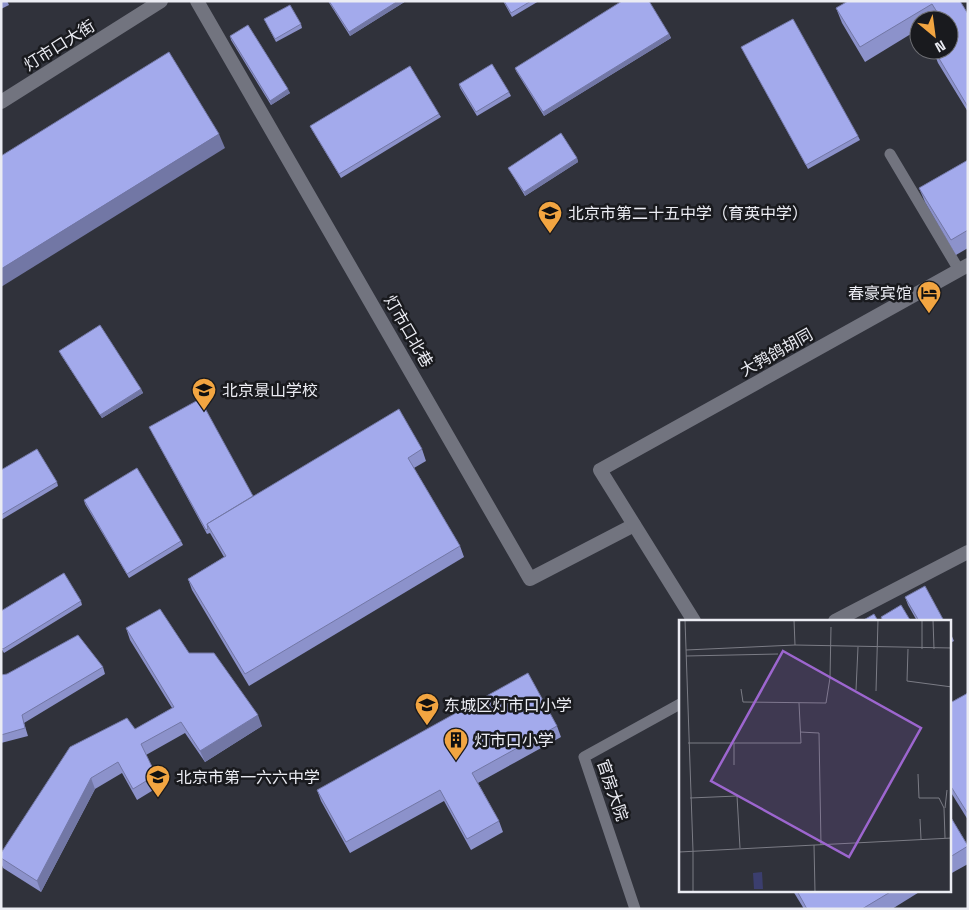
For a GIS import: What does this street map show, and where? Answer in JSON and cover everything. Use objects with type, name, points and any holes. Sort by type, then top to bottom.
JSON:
[{"type":"street","name":"灯市口大街","points":[[1,102],[161,1]]},
{"type":"street","name":"灯市口北巷","points":[[198,1],[530,579],[634,525]]},
{"type":"street","name":"大鹁鸽胡同","points":[[634,525],[600,470],[963,268]]},
{"type":"street","points":[[634,525],[693,620]]},
{"type":"street","points":[[837,620],[968,552]]},
{"type":"lane","points":[[890,154],[963,268]]},
{"type":"lane","name":"官房大院","points":[[636,909],[584,757],[679,705]]},
{"type":"building","points":[[329,1],[398,1],[349,32]]},
{"type":"building","points":[[504,1],[531,1],[511,13]]},
{"type":"building","points":[[622,1],[649,1],[669,34],[543,112],[515,68]]},
{"type":"building","points":[[848,1],[960,1],[968,14],[968,107],[940,60],[959,60],[959,10],[936,10],[932,4],[922,10],[909,10],[909,18],[860,47],[836,8]]},
{"type":"building","points":[[290,5],[301,24],[275,39],[264,19]]},
{"type":"building","points":[[793,19],[858,136],[806,165],[741,47]]},
{"type":"building","points":[[248,25],[288,89],[270,101],[230,36]]},
{"type":"building","points":[[169,52],[219,134],[1,269],[1,156]]},
{"type":"building","points":[[492,64],[509,92],[476,112],[459,84]]},
{"type":"building","points":[[410,66],[439,114],[339,174],[310,126]]},
{"type":"building","points":[[561,133],[577,158],[524,192],[508,168]]},
{"type":"building","points":[[968,160],[968,230],[951,240],[919,188]]},
{"type":"building","points":[[100,325],[141,389],[100,415],[59,351]]},
{"type":"building","points":[[200,399],[253,496],[207,524],[208,529],[206,530],[149,427]]},
{"type":"building","points":[[399,409],[422,449],[408,458],[460,546],[245,674],[188,579],[226,556],[207,524]]},
{"type":"building","points":[[37,449],[57,482],[1,515],[1,470]]},
{"type":"building","points":[[137,468],[181,541],[127,574],[84,500]]},
{"type":"building","points":[[64,573],[81,601],[3,649],[1,647],[1,611]]},
{"type":"building","points":[[925,586],[943,620],[918,620],[905,597]]},
{"type":"building","points":[[901,605],[910,620],[882,620],[881,617]]},
{"type":"building","points":[[160,609],[189,653],[214,653],[258,715],[200,751],[181,722],[141,744],[156,775],[133,789],[118,762],[91,778],[37,881],[1,858],[1,853],[70,747],[127,718],[135,729],[174,707],[126,628]]},
{"type":"building","points":[[874,614],[877,620],[864,620]]},
{"type":"building","points":[[78,635],[103,667],[22,715],[25,728],[1,735],[1,675],[7,674]]},
{"type":"building","name":"灯市口小学","points":[[528,673],[557,726],[472,773],[499,821],[467,839],[440,790],[346,842],[317,790]]},
{"type":"building","points":[[968,693],[968,814],[952,788],[952,702]]},
{"type":"building","points":[[952,819],[968,846],[952,856]]},
{"type":"building","points":[[798,892],[890,892],[862,909],[807,909]]},
{"type":"place","name":"北京市第二十五中学（育英中学）","points":[[550,234]]},
{"type":"place","name":"春豪宾馆","points":[[929,314]]},
{"type":"place","name":"北京景山学校","points":[[204,411]]},
{"type":"place","name":"东城区灯市口小学","points":[[427,726]]},
{"type":"place","name":"灯市口小学","points":[[456,761]]},
{"type":"place","name":"北京市第一六六中学","points":[[158,798]]}]
